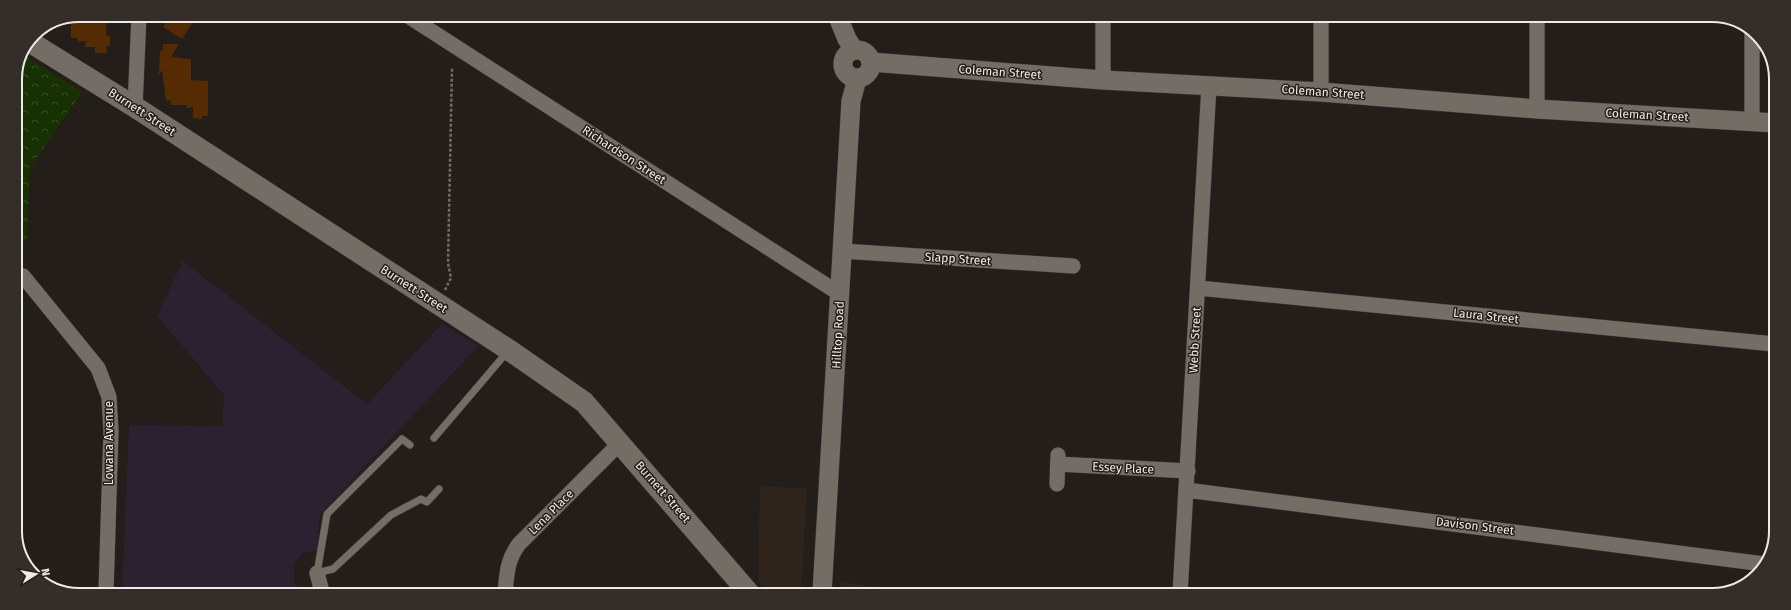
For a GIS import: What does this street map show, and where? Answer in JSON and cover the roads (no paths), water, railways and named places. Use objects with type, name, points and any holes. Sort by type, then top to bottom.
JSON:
[{"type":"main road","name":"Burnett Street","points":[[34,45],[135,107],[509,350],[584,402],[745,588]]},
{"type":"street","points":[[135,107],[138,22]]},
{"type":"street","name":"Richardson Street","points":[[417,22],[840,294]]},
{"type":"street","points":[[840,22],[847,39],[854,50]]},
{"type":"street","points":[[1103,22],[1103,80]]},
{"type":"street","points":[[1321,22],[1321,92]]},
{"type":"street","points":[[1537,22],[1537,109]]},
{"type":"street","points":[[1752,39],[1752,121]]},
{"type":"street","points":[[854,50],[864,51],[870,58],[871,62],[871,67],[866,75],[857,78],[848,75],[843,67],[844,59],[848,53],[854,50]]},
{"type":"street","name":"Coleman Street","points":[[871,62],[1103,80],[1321,92],[1537,109],[1769,122]]},
{"type":"street","name":"Hilltop Road","points":[[822,588],[851,101],[857,78]]},
{"type":"street","name":"Webb Street","points":[[1180,588],[1209,85]]},
{"type":"street","name":"Slapp Street","points":[[842,251],[1073,266]]},
{"type":"street","name":"Lowana Avenue","points":[[23,276],[98,368],[109,397],[111,432],[106,588]]},
{"type":"street","name":"Laura Street","points":[[1198,288],[1769,344]]},
{"type":"street","name":"Lena Place","points":[[506,588],[508,566],[512,555],[519,544],[620,443]]},
{"type":"street","name":"Essey Place","points":[[1057,484],[1058,460],[1188,471]]},
{"type":"street","name":"Davison Street","points":[[1186,490],[1759,563]]},
{"type":"street","points":[[317,574],[321,588]]},
{"type":"lane","points":[[434,438],[509,350]]},
{"type":"lane","points":[[410,445],[402,439],[327,514],[317,574],[333,569],[391,515],[421,499],[427,502],[439,489]]}]
